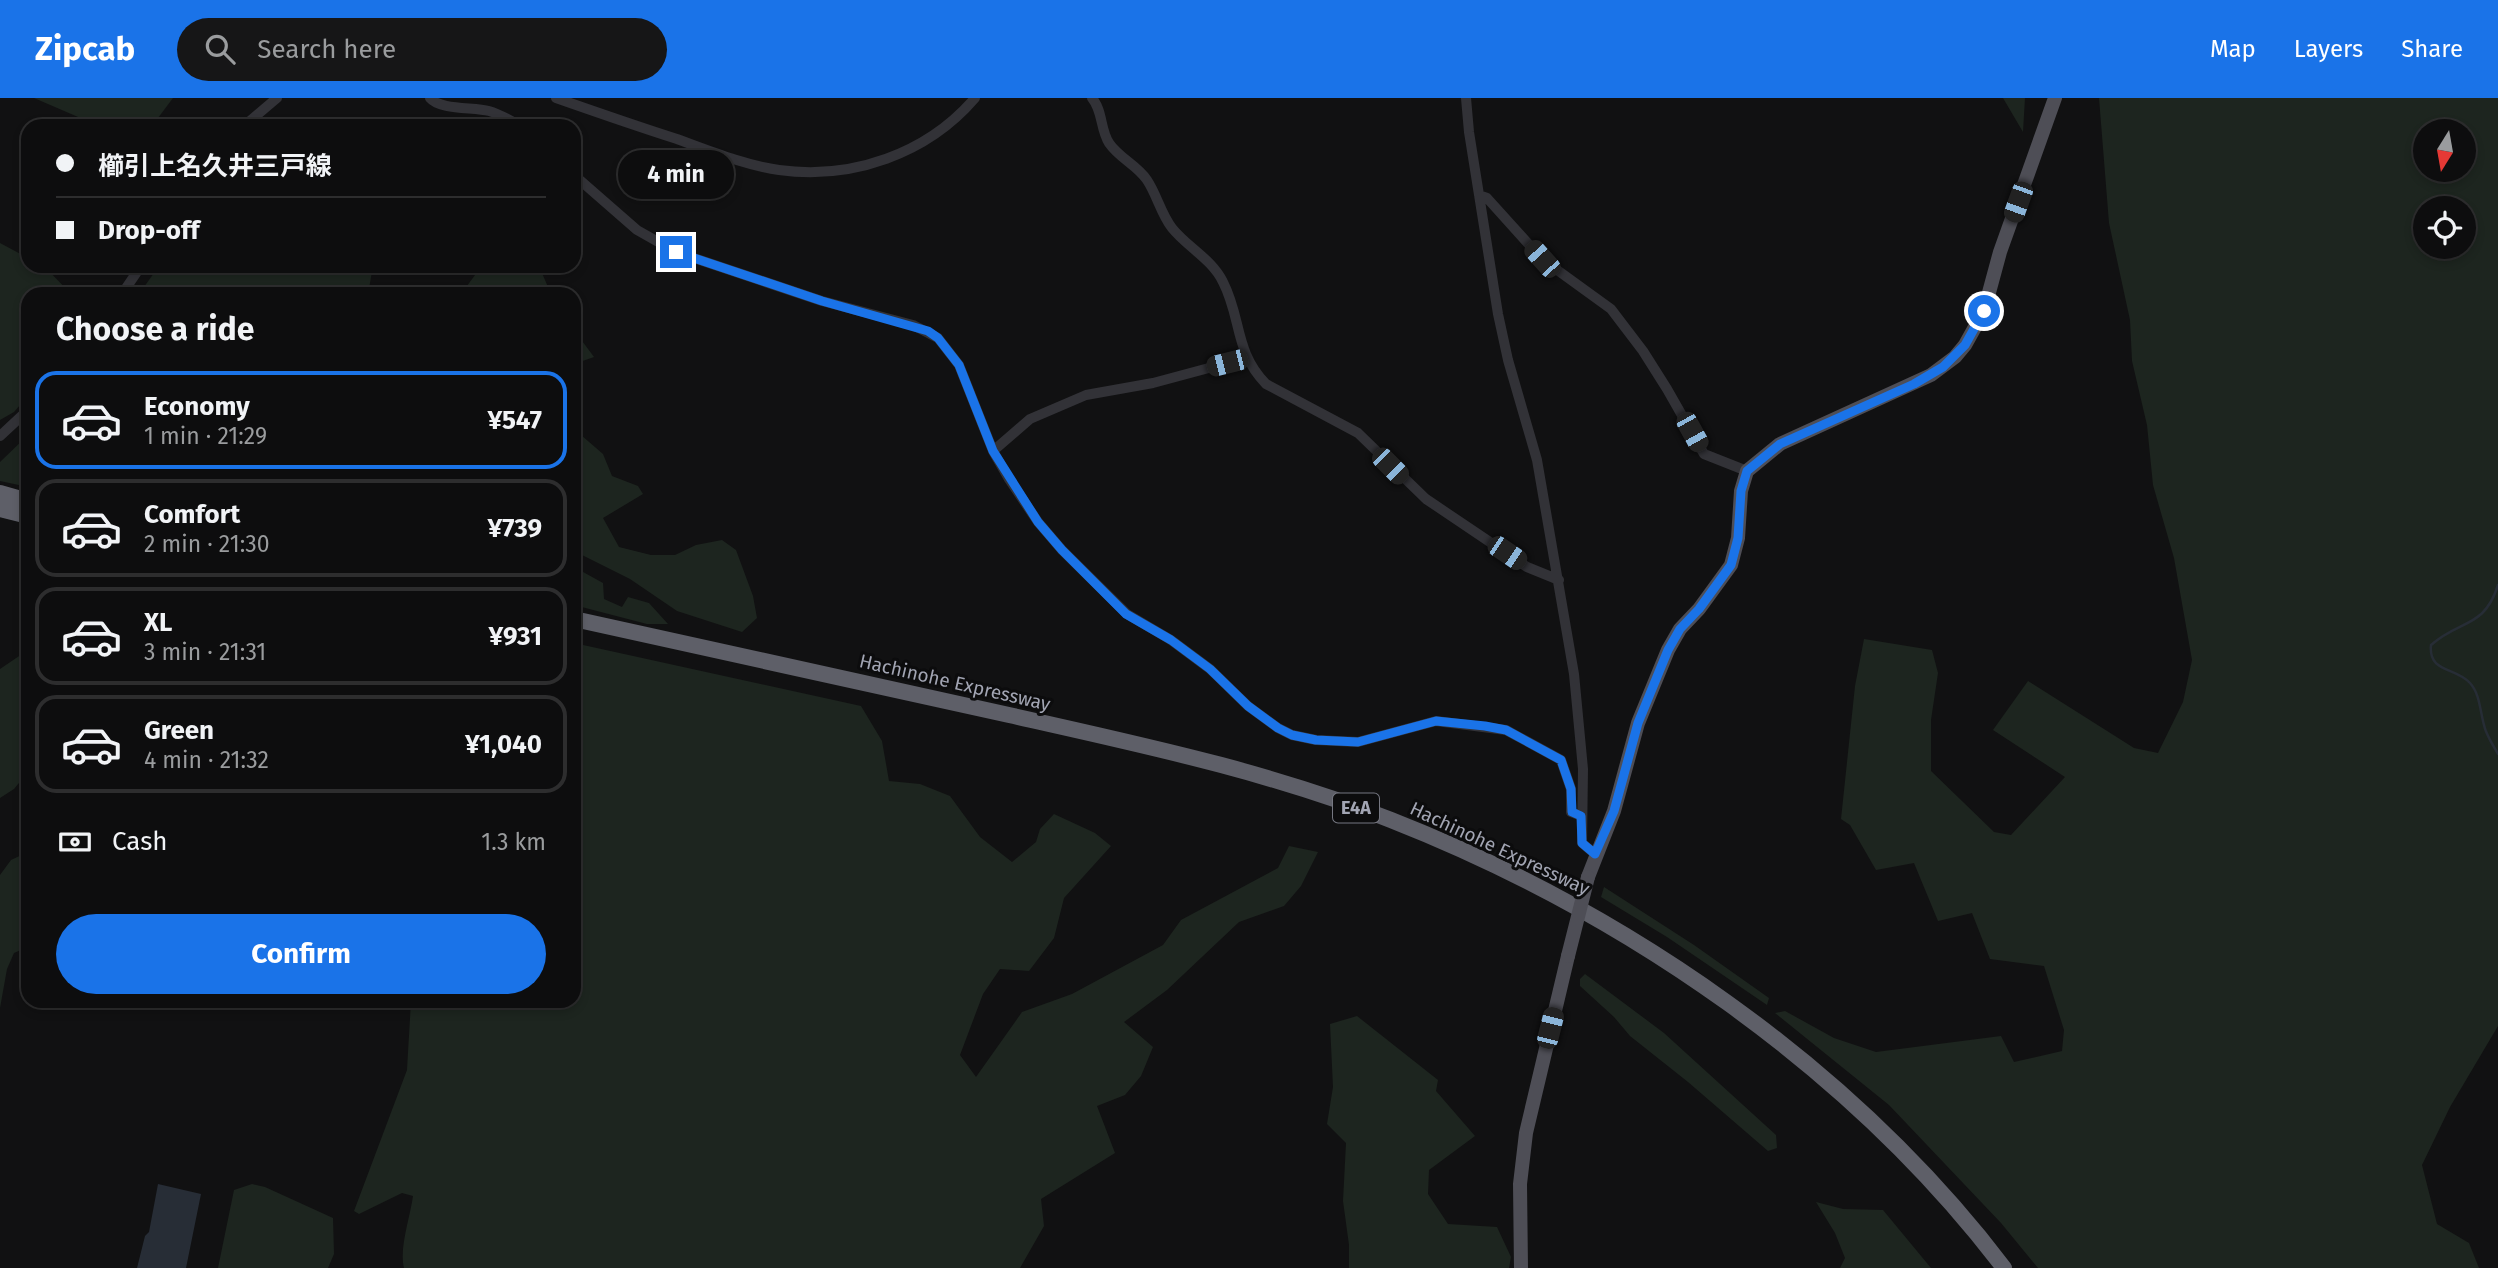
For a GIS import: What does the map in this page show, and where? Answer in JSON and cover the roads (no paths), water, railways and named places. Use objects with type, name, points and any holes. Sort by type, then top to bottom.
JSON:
[{"type":"highway","points":[[0,494],[21,499]]},
{"type":"highway","points":[[0,509],[21,514]]},
{"type":"highway","name":"Hachinohe Expressway","points":[[581,620],[1171,752],[1317,794],[1389,819],[1482,859],[1549,891],[1625,935],[1673,965],[1760,1027],[1822,1077],[1883,1134],[1945,1198],[2004,1268]]},
{"type":"highway","name":"Hachinohe Expressway","points":[[581,630],[1168,761],[1313,802],[1382,826],[1480,867],[1550,902],[1619,942],[1668,972],[1753,1033],[1815,1083],[1877,1140],[1938,1203],[1993,1268]]},
{"type":"main road","points":[[1521,1268],[1520,1184],[1526,1133],[1588,877],[1614,811],[1638,723],[1668,650],[1680,629],[1699,609],[1731,565],[1738,538],[1741,491],[1747,471],[1780,444],[1931,375],[1955,357],[1965,345],[1984,311],[2000,252],[2055,98]]},
{"type":"street","points":[[252,119],[277,98]]},
{"type":"street","points":[[430,98],[434,103],[444,106],[491,111],[506,119]]},
{"type":"street","points":[[556,98],[732,158],[776,169],[816,172],[863,166],[901,153],[946,126],[975,98]]},
{"type":"street","points":[[1092,98],[1100,114],[1107,140],[1148,181],[1171,227],[1214,267],[1224,282],[1246,358],[1266,384],[1358,433],[1426,499],[1527,566],[1559,580]]},
{"type":"street","points":[[1466,98],[1498,314],[1508,360],[1537,460],[1559,580],[1580,724],[1583,769],[1582,843],[1595,854]]},
{"type":"street","points":[[581,181],[627,223],[676,252],[811,297],[928,331],[938,338],[959,365],[993,451],[1038,522],[1098,588],[1126,614],[1171,640],[1210,669],[1248,706],[1278,728],[1292,735],[1316,740],[1358,742],[1436,721],[1506,730],[1561,760],[1571,789],[1572,812],[1581,816]]},
{"type":"street","points":[[1479,195],[1488,198],[1542,259],[1611,309],[1649,360],[1704,454],[1747,471]]},
{"type":"street","points":[[993,451],[1030,419],[1086,395],[1153,383],[1246,358]]},
{"type":"street","points":[[0,436],[21,416]]},
{"type":"waterway","points":[[2498,585],[2486,609],[2470,622],[2431,645],[2431,654],[2438,665],[2464,678],[2473,687],[2486,732],[2498,754]]}]
